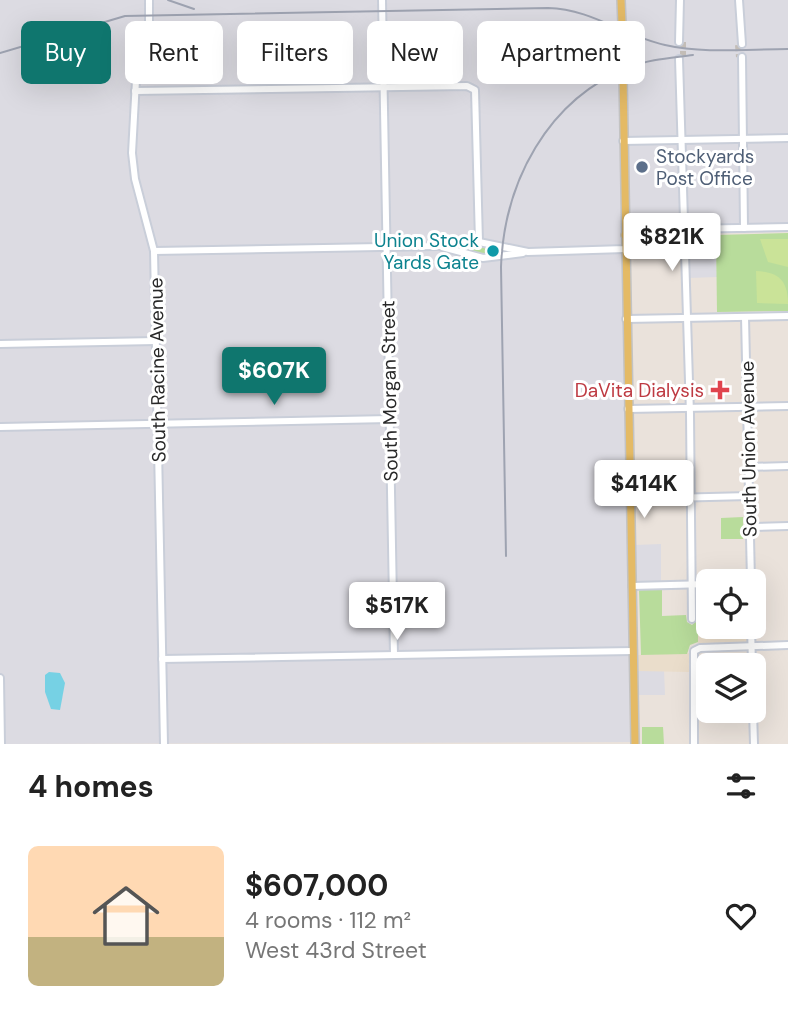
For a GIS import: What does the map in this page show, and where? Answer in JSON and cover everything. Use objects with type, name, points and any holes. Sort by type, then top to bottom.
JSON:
[{"type":"main road","points":[[620,0],[620,21]]},
{"type":"main road","points":[[621,84],[635,744]]},
{"type":"main road","points":[[625,235],[656,237]]},
{"type":"street","name":"South Racine Avenue","points":[[149,0],[149,39],[135,91],[133,166],[154,251],[164,744]]},
{"type":"street","name":"South Morgan Street","points":[[382,0],[394,655]]},
{"type":"street","points":[[680,0],[680,40]]},
{"type":"street","points":[[739,0],[740,45]]},
{"type":"street","points":[[740,57],[744,228]]},
{"type":"street","points":[[681,59],[688,408],[685,414],[688,423],[692,619]]},
{"type":"street","points":[[135,91],[467,86],[475,90],[479,242]]},
{"type":"street","points":[[623,141],[788,138]]},
{"type":"street","points":[[436,246],[483,258],[528,252],[625,249],[685,229],[788,227]]},
{"type":"street","points":[[154,251],[436,246],[479,242],[528,252]]},
{"type":"street","points":[[626,319],[788,316]]},
{"type":"street","name":"South Union Avenue","points":[[745,317],[751,569]]},
{"type":"street","points":[[0,344],[156,341]]},
{"type":"street","points":[[628,410],[788,406]]},
{"type":"street","points":[[0,426],[390,419]]},
{"type":"street","points":[[748,467],[788,466]]},
{"type":"street","points":[[630,499],[749,496]]},
{"type":"street","points":[[750,527],[788,526]]},
{"type":"street","points":[[632,586],[696,584]]},
{"type":"street","points":[[752,639],[752,653]]},
{"type":"street","points":[[694,744],[694,651],[700,648],[788,645]]},
{"type":"street","points":[[162,659],[633,651]]},
{"type":"street","points":[[0,678],[1,744]]},
{"type":"street","points":[[753,723],[754,744]]},
{"type":"shaded area","points":[[0,0],[788,0],[788,228],[664,230],[625,241],[630,742],[0,744]]},
{"type":"shaded area","points":[[715,232],[717,277],[689,278],[688,233]]},
{"type":"shaded area","points":[[661,544],[661,584],[636,584],[635,545]]},
{"type":"shaded area","points":[[698,639],[748,639],[748,642],[698,643]]},
{"type":"shaded area","points":[[689,653],[689,672],[638,671],[638,655]]},
{"type":"shaded area","points":[[664,670],[665,695],[639,695],[638,671]]},
{"type":"green space","points":[[788,233],[788,311],[717,312],[716,235]]},
{"type":"green space","points":[[760,239],[788,239],[788,267],[768,262]]},
{"type":"green space","points":[[484,244],[512,252],[484,255],[454,247]]},
{"type":"green space","points":[[756,271],[771,273],[781,279],[786,289],[788,304],[757,303]]},
{"type":"green space","points":[[637,475],[657,475],[657,494],[637,494]]},
{"type":"green space","points":[[743,517],[743,539],[721,539],[721,518]]},
{"type":"green space","points":[[639,589],[662,589],[662,616],[686,615],[687,622],[692,625],[696,621],[698,642],[690,645],[687,654],[641,655]]},
{"type":"green space","points":[[642,727],[663,727],[664,744],[642,744]]},
{"type":"water","points":[[49,672],[60,673],[65,683],[60,710],[51,709],[45,692],[45,675]]},
{"type":"tunnel","points":[[683,42],[683,59]]},
{"type":"tunnel","points":[[738,45],[739,57]]},
{"type":"railway","points":[[168,0],[194,9]]},
{"type":"railway","points":[[0,53],[125,16],[548,8],[579,13],[635,36],[680,48],[788,49]]},
{"type":"railway","points":[[506,556],[501,267],[504,236],[521,175],[554,122],[575,100],[601,81],[638,64],[693,55]]},
{"type":"place","name":"Stockyards Post Office","points":[[642,167]]},
{"type":"place","name":"Union Stock Yards Gate","points":[[493,251]]},
{"type":"place","name":"DaVita Dialysis","points":[[720,390]]}]
